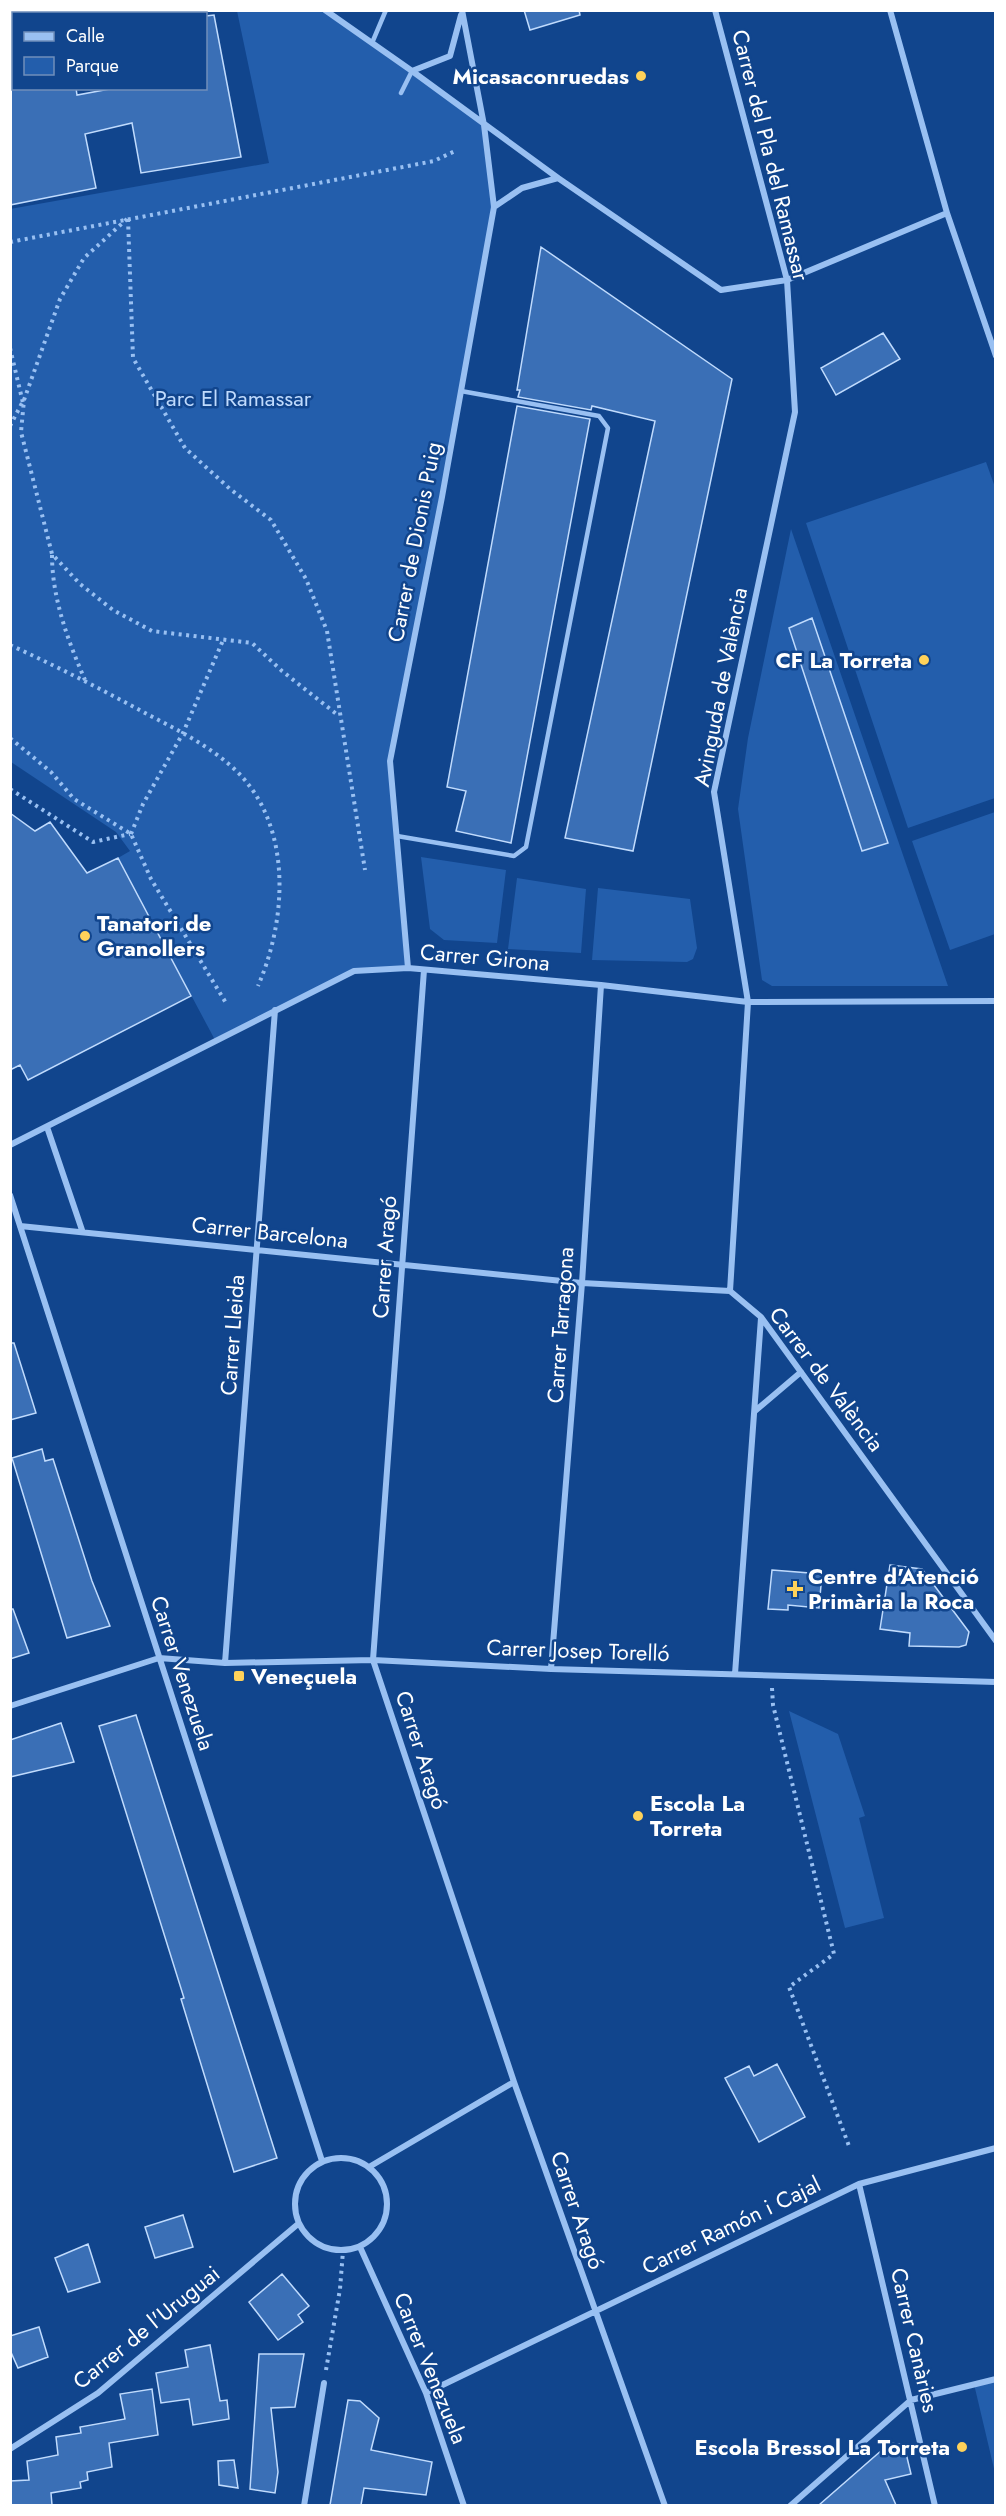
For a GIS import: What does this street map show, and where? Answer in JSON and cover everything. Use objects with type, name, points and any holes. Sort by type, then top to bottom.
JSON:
[{"type":"street","points":[[324,10],[412,70],[558,178],[721,290],[787,280],[947,213]]},
{"type":"street","name":"Carrer del Pla del Ramassar","points":[[715,10],[787,280],[795,412],[787,452]]},
{"type":"street","points":[[890,10],[947,213],[996,356]]},
{"type":"street","points":[[412,70],[450,56],[462,11]]},
{"type":"street","name":"Carrer de Dionis Puig","points":[[408,968],[390,761],[494,207],[484,125],[462,11]]},
{"type":"street","points":[[494,207],[522,188],[558,178]]},
{"type":"street","name":"Avinguda de València","points":[[748,1002],[714,792],[787,452]]},
{"type":"street","name":"Carrer Girona","points":[[10,1144],[354,971],[424,969],[601,985],[748,1002],[996,1001]]},
{"type":"street","name":"Carrer Aragó","points":[[424,969],[373,1660],[514,2082],[594,2312],[665,2505]]},
{"type":"street","name":"Carrer Tarragona","points":[[550,1668],[582,1283],[601,985]]},
{"type":"street","points":[[730,1291],[748,1002]]},
{"type":"street","name":"Carrer Lleida","points":[[225,1663],[275,1010]]},
{"type":"street","points":[[47,1127],[82,1230]]},
{"type":"street","name":"Carrer Venezuela","points":[[10,1195],[322,2161]]},
{"type":"street","name":"Carrer Barcelona","points":[[20,1226],[82,1230],[582,1283],[730,1291]]},
{"type":"street","name":"Carrer de València","points":[[730,1291],[761,1317],[996,1641]]},
{"type":"street","points":[[735,1674],[761,1317]]},
{"type":"street","points":[[755,1411],[801,1372]]},
{"type":"street","points":[[10,1706],[159,1658]]},
{"type":"street","name":"Carrer Josep Torelló","points":[[159,1658],[225,1663],[373,1660],[996,1682]]},
{"type":"street","points":[[369,2167],[514,2082]]},
{"type":"street","name":"Carrer Ramón i Cajal","points":[[426,2392],[859,2184],[996,2148]]},
{"type":"street","points":[[339,2157],[356,2160],[369,2167],[384,2187],[387,2202],[385,2220],[377,2234],[360,2247],[343,2251],[328,2249],[313,2242],[298,2224],[294,2205],[296,2191],[304,2175],[322,2161],[339,2157]]},
{"type":"street","name":"Carrer Canàries","points":[[859,2184],[934,2505]]},
{"type":"street","name":"Carrer de l'Uruguai","points":[[12,2448],[98,2393],[298,2224]]},
{"type":"street","name":"Carrer Venezuela","points":[[360,2247],[426,2392],[464,2505]]},
{"type":"street","points":[[790,2505],[911,2400],[996,2379]]},
{"type":"street","points":[[304,2505],[324,2383]]},
{"type":"street","points":[[10,2439],[12,2448]]},
{"type":"lane","points":[[372,43],[386,10]]},
{"type":"lane","points":[[401,93],[412,70]]},
{"type":"lane","points":[[397,836],[514,856],[526,847],[608,428],[599,416],[461,391]]},
{"type":"path","points":[[10,242],[434,161],[455,151]]},
{"type":"path","points":[[10,426],[23,402],[60,299],[84,258],[128,219]]},
{"type":"path","points":[[128,219],[133,358],[185,448],[230,489],[272,520],[306,579],[327,631],[365,870]]},
{"type":"path","points":[[10,348],[23,402],[21,432],[52,554],[52,572],[63,621],[85,680]]},
{"type":"path","points":[[52,554],[80,584],[113,610],[152,631],[252,643],[282,671],[339,717]]},
{"type":"path","points":[[131,834],[143,804],[183,733],[224,639]]},
{"type":"path","points":[[10,645],[85,680],[183,733],[231,766],[253,790],[270,822],[279,869],[279,920],[271,956],[258,986]]},
{"type":"path","points":[[10,738],[51,772],[74,799],[131,834],[151,879],[226,1003]]},
{"type":"path","points":[[10,789],[93,842],[131,834]]},
{"type":"path","points":[[772,1675],[773,1705],[834,1954],[789,1987],[849,2146]]},
{"type":"path","points":[[324,2383],[340,2289],[343,2251]]},
{"type":"green space","name":"Parc El Ramassar","points":[[237,11],[325,11],[484,125],[494,207],[390,761],[408,968],[354,971],[215,1040],[118,858],[130,851],[116,832],[11,762],[10,209],[269,163]]},
{"type":"green space","name":"CF La Torreta","points":[[986,462],[996,490],[995,798],[908,828],[806,523]]},
{"type":"green space","points":[[791,529],[948,986],[772,986],[762,980],[738,809],[748,738]]},
{"type":"green space","points":[[995,812],[995,934],[950,950],[912,841]]},
{"type":"green space","points":[[421,857],[506,870],[497,943],[444,940],[430,929]]},
{"type":"green space","points":[[517,878],[586,889],[581,953],[508,949]]},
{"type":"green space","points":[[598,888],[690,899],[697,948],[693,959],[687,962],[592,960]]},
{"type":"green space","points":[[789,1711],[838,1734],[865,1816],[859,1818],[884,1918],[845,1928]]},
{"type":"green space","points":[[995,2379],[995,2473],[974,2384]]},
{"type":"building","points":[[524,10],[579,10],[580,15],[530,30]]},
{"type":"building","points":[[214,15],[241,157],[141,173],[132,123],[85,134],[96,188],[10,205],[10,88],[12,90],[76,90],[77,95],[104,90],[207,90],[207,16]]},
{"type":"building","points":[[541,247],[732,379],[633,851],[565,838],[655,421],[592,406],[591,410],[518,397],[520,390],[517,390]]},
{"type":"building","points":[[883,333],[900,359],[836,395],[821,368]]},
{"type":"building","points":[[517,406],[590,419],[511,843],[456,831],[466,791],[447,787]]},
{"type":"building","points":[[812,618],[888,843],[862,851],[789,628]]},
{"type":"building","name":"Tanatori de Granollers","points":[[10,813],[35,831],[50,822],[87,873],[118,858],[191,996],[28,1080],[20,1065],[10,1070]]},
{"type":"building","points":[[10,1343],[14,1343],[36,1413],[10,1420]]},
{"type":"building","points":[[42,1449],[45,1461],[53,1459],[92,1581],[110,1626],[67,1638],[12,1458]]},
{"type":"building","points":[[890,1565],[922,1569],[969,1632],[966,1645],[959,1647],[909,1646],[910,1633],[880,1629]]},
{"type":"building","name":"Centre d'Atenció Primària la Roca","points":[[772,1570],[822,1574],[819,1608],[788,1605],[788,1610],[768,1609]]},
{"type":"building","points":[[10,1609],[13,1609],[29,1653],[10,1659]]},
{"type":"building","points":[[136,1715],[277,2158],[234,2172],[181,1999],[184,1998],[99,1726]]},
{"type":"building","points":[[61,1723],[74,1762],[10,1777],[10,1740]]},
{"type":"building","points":[[777,2064],[805,2117],[759,2142],[725,2078],[749,2066],[754,2076]]},
{"type":"building","points":[[183,2215],[193,2247],[155,2258],[145,2227]]},
{"type":"building","points":[[88,2244],[100,2282],[68,2292],[55,2258]]},
{"type":"building","points":[[282,2274],[309,2306],[298,2315],[303,2322],[278,2340],[249,2302]]},
{"type":"building","points":[[39,2327],[48,2357],[18,2368],[10,2350],[10,2336]]},
{"type":"building","points":[[210,2345],[220,2401],[227,2400],[229,2419],[193,2425],[189,2399],[161,2403],[156,2373],[188,2367],[185,2350]]},
{"type":"building","points":[[259,2354],[304,2354],[295,2407],[271,2408],[278,2472],[275,2493],[250,2489]]},
{"type":"building","points":[[152,2389],[158,2435],[109,2443],[112,2467],[87,2472],[88,2480],[80,2482],[81,2488],[51,2493],[52,2505],[10,2505],[10,2481],[29,2480],[27,2461],[58,2455],[56,2437],[81,2433],[80,2427],[125,2419],[120,2394]]},
{"type":"building","points":[[348,2400],[360,2401],[379,2418],[371,2450],[432,2462],[426,2495],[364,2488],[361,2505],[330,2505]]},
{"type":"building","points":[[890,2443],[904,2445],[911,2474],[885,2480],[896,2505],[819,2505]]},
{"type":"building","points":[[234,2460],[238,2488],[219,2485],[218,2461]]},
{"type":"place","name":"Micasaconruedas","points":[[641,76]]},
{"type":"place","name":"CF La Torreta","points":[[924,660]]},
{"type":"place","name":"Tanatori de Granollers","points":[[85,936]]},
{"type":"place","name":"Centre d'Atenció Primària la Roca","points":[[795,1589]]},
{"type":"place","name":"Veneçuela","points":[[239,1676]]},
{"type":"place","name":"Escola La Torreta","points":[[638,1816]]},
{"type":"place","name":"Escola Bressol La Torreta","points":[[962,2447]]}]
